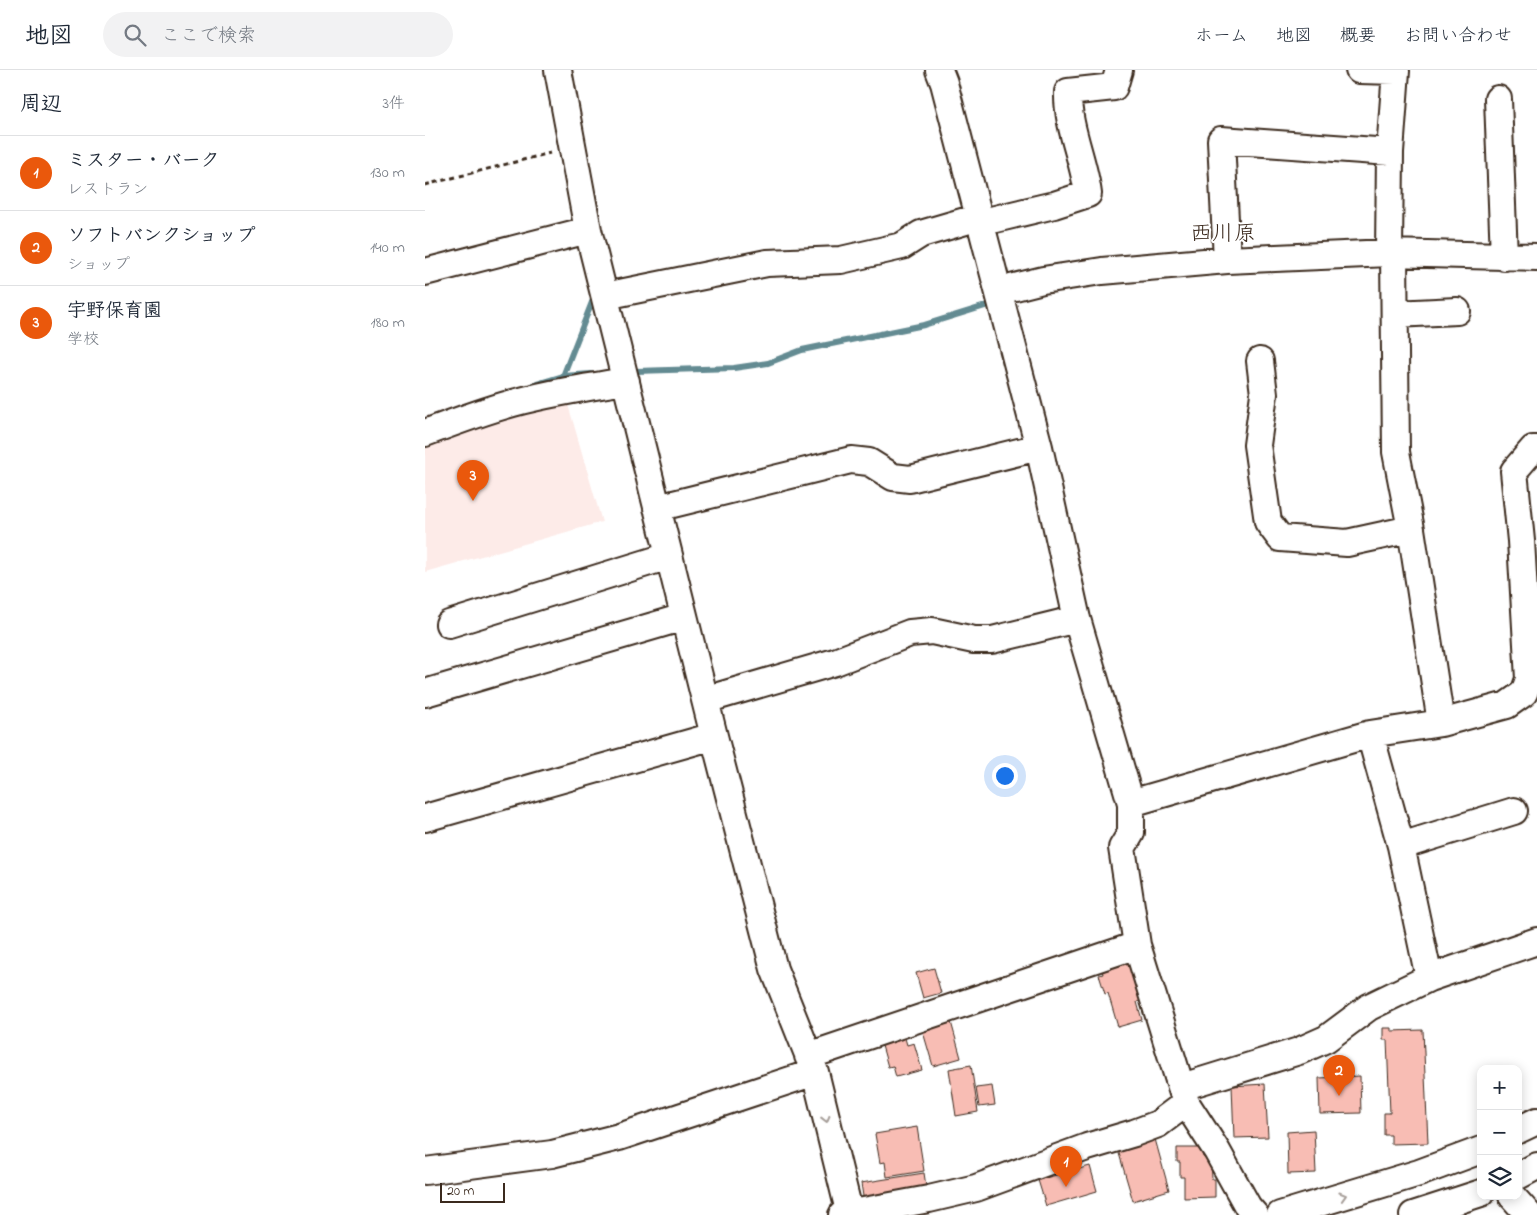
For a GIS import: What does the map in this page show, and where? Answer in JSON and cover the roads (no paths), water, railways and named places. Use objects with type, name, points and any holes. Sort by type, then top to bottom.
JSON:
[{"type":"street","points":[[558,70],[583,231],[605,296],[684,617],[774,968],[811,1064],[847,1214],[976,1188],[1087,1147],[1158,1124],[1184,1095],[1326,1039],[1369,1007],[1429,978],[1537,941]]},
{"type":"street","points":[[939,70],[1001,297],[1039,447],[1077,619],[1131,803],[1131,833],[1122,848],[1137,946],[1184,1095],[1255,1215]]},
{"type":"street","points":[[605,296],[767,263],[841,260],[902,246],[921,234],[969,220],[991,220],[1054,205],[1088,194],[1086,176],[1067,110],[1068,92],[1114,87],[1119,70]]},
{"type":"street","points":[[1359,70],[1396,71],[1390,152],[1391,253],[1395,314],[1396,452],[1411,529],[1441,723]]},
{"type":"street","points":[[1499,99],[1504,257]]},
{"type":"street","points":[[1227,260],[1221,140],[1390,152]]},
{"type":"street","points":[[425,272],[583,231]]},
{"type":"street","points":[[1001,297],[1043,280],[1102,271],[1227,260],[1391,253],[1537,258]]},
{"type":"street","points":[[1395,314],[1457,311]]},
{"type":"street","points":[[1260,361],[1264,394],[1257,445],[1268,522],[1280,538],[1347,543],[1411,529]]},
{"type":"street","points":[[425,433],[478,413],[513,403],[581,388],[626,381]]},
{"type":"street","points":[[657,508],[851,460],[869,462],[893,477],[910,479],[1039,447]]},
{"type":"street","points":[[1131,803],[1371,734],[1441,723],[1507,705],[1524,693],[1533,679],[1529,541],[1514,471],[1533,449],[1537,449]]},
{"type":"street","points":[[449,624],[669,556]]},
{"type":"street","points":[[425,693],[684,617]]},
{"type":"street","points":[[705,700],[835,662],[910,633],[932,631],[974,640],[992,640],[1077,619]]},
{"type":"street","points":[[1371,734],[1401,846],[1429,978]]},
{"type":"street","points":[[425,818],[714,736]]},
{"type":"street","points":[[1401,846],[1515,810]]},
{"type":"street","points":[[425,1171],[552,1154],[619,1137],[811,1064],[1137,946]]},
{"type":"street","points":[[1522,1128],[1537,1120]]},
{"type":"street","points":[[1280,1215],[1419,1173],[1477,1153]]},
{"type":"street","points":[[1522,1174],[1537,1166]]},
{"type":"street","points":[[1413,1215],[1477,1194]]},
{"type":"street","points":[[1516,1200],[1529,1215]]},
{"type":"waterway","points":[[533,385],[563,376],[594,297]]},
{"type":"waterway","points":[[636,371],[734,368],[768,363],[802,350],[924,325],[995,303]]},
{"type":"waterway","points":[[563,376],[591,374]]},
{"type":"place","name":"宇野保育園","points":[[473,501]]},
{"type":"place","name":"ソフトバンクショップ","points":[[1339,1096]]},
{"type":"place","name":"ミスター・バーク","points":[[1066,1187]]},
{"type":"district","name":"西川原","points":[[1223,232]]}]
